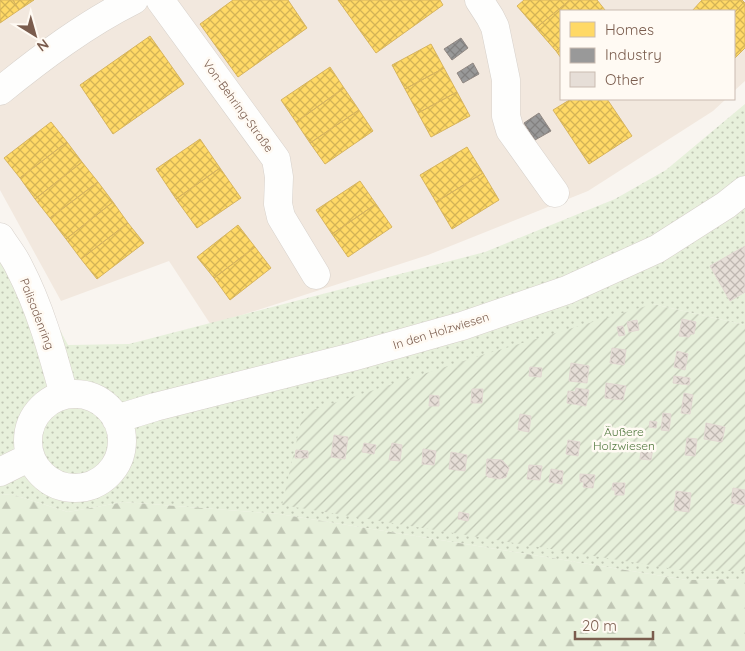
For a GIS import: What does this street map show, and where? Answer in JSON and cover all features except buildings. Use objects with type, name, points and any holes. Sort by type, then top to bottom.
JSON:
[{"type":"street","points":[[0,90],[43,57],[114,10],[134,0]]},
{"type":"street","name":"Von-Behring-Straße","points":[[160,0],[276,159],[279,177],[278,204],[281,217],[316,275]]},
{"type":"street","points":[[479,0],[495,28],[506,80],[506,116],[510,130],[555,193]]},
{"type":"street","name":"In den Holzwiesen","points":[[116,418],[352,357],[444,331],[567,290],[657,249],[726,205],[745,190]]},
{"type":"street","name":"Palisadenring","points":[[0,237],[19,266],[35,303],[52,351],[64,395]]},
{"type":"street","points":[[72,394],[92,397],[107,405],[116,418],[120,426],[121,452],[116,464],[109,473],[89,486],[74,488],[54,483],[38,471],[30,457],[28,443],[30,426],[37,412],[52,400],[72,394]]},
{"type":"street","points":[[0,472],[30,457]]},
{"type":"shaded area","points":[[0,0],[745,0],[745,81],[735,90],[735,10],[560,10],[560,100],[725,100],[713,111],[588,191],[428,255],[211,325],[169,261],[61,301],[0,190]]},
{"type":"green space","points":[[745,104],[745,325],[653,304],[686,571],[745,571],[745,579],[687,580],[279,514],[124,502],[68,512],[11,494],[0,495],[0,237],[54,319],[68,345],[129,344],[485,252],[615,199],[666,170]]},
{"type":"green space","name":"Äußere Holzwiesen","points":[[653,304],[745,325],[745,571],[686,571],[282,505],[303,413],[482,355]]},
{"type":"green space","points":[[11,494],[68,512],[124,502],[279,514],[687,580],[745,579],[745,651],[0,651],[0,495]]}]
